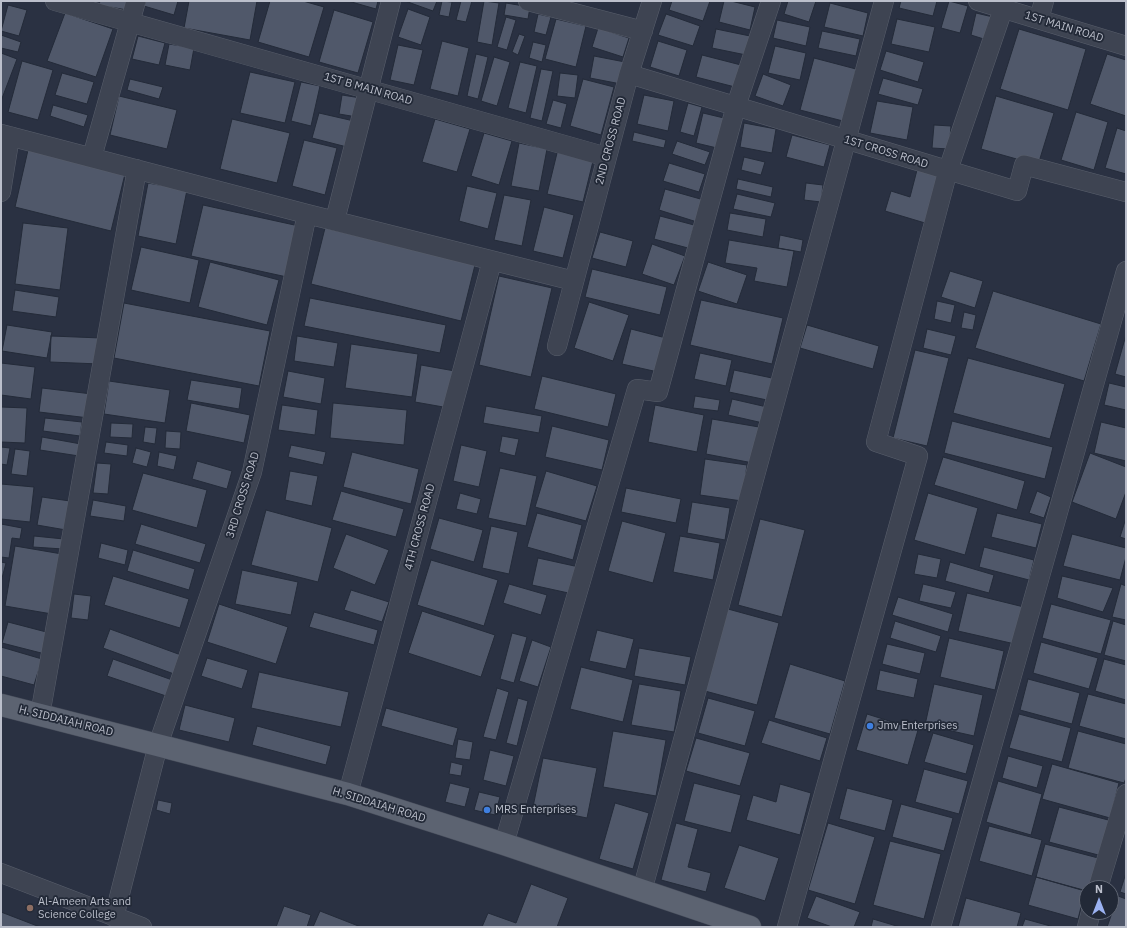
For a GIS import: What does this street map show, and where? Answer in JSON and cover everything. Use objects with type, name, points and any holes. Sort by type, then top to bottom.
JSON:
[{"type":"main road","name":"H. SIDDAIAH ROAD","points":[[1,705],[348,794],[504,844],[750,927]]},
{"type":"street","name":"1ST B MAIN ROAD","points":[[55,1],[606,157]]},
{"type":"street","points":[[92,157],[136,1]]},
{"type":"street","points":[[335,220],[392,1]]},
{"type":"street","points":[[528,1],[643,31]]},
{"type":"street","name":"2ND CROSS ROAD","points":[[557,346],[606,157],[629,74],[652,1]]},
{"type":"street","points":[[504,844],[637,389],[658,392],[736,106],[771,1]]},
{"type":"street","points":[[642,890],[884,1]]},
{"type":"street","name":"1ST MAIN ROAD","points":[[978,1],[1126,46]]},
{"type":"street","points":[[1039,19],[1044,1]]},
{"type":"street","points":[[786,927],[918,456],[876,442],[948,170],[1003,9]]},
{"type":"street","name":"1ST CROSS ROAD","points":[[629,74],[1017,191],[1024,165],[1126,192]]},
{"type":"street","points":[[1,192],[6,135],[307,214],[574,281]]},
{"type":"street","points":[[40,715],[137,169]]},
{"type":"street","name":"3RD CROSS ROAD","points":[[114,917],[158,745],[252,472],[307,214]]},
{"type":"street","name":"4TH CROSS ROAD","points":[[348,794],[492,261]]},
{"type":"street","points":[[941,927],[1126,270]]},
{"type":"street","points":[[1100,880],[1126,794]]},
{"type":"street","points":[[1,873],[142,927]]},
{"type":"building","points":[[100,1],[129,1],[127,10],[99,5]]},
{"type":"building","points":[[146,1],[178,1],[174,15],[144,6]]},
{"type":"building","points":[[189,1],[257,1],[250,40],[184,28]]},
{"type":"building","points":[[270,1],[303,1],[324,7],[309,57],[258,42]]},
{"type":"building","points":[[348,1],[378,1],[376,9]]},
{"type":"building","points":[[405,1],[437,1],[433,11]]},
{"type":"building","points":[[442,1],[452,2],[449,17],[439,15]]},
{"type":"building","points":[[461,1],[472,1],[466,22],[456,20]]},
{"type":"building","points":[[484,1],[499,3],[492,45],[477,42]]},
{"type":"building","points":[[672,1],[710,1],[703,21],[669,10]]},
{"type":"building","points":[[724,1],[731,1],[755,7],[750,30],[719,22]]},
{"type":"building","points":[[788,1],[816,1],[809,22],[784,14]]},
{"type":"building","points":[[901,1],[937,1],[933,16],[899,8]]},
{"type":"building","points":[[949,1],[968,6],[960,33],[941,28]]},
{"type":"building","points":[[506,3],[530,7],[528,19],[504,15]]},
{"type":"building","points":[[830,3],[868,13],[863,36],[824,27]]},
{"type":"building","points":[[8,5],[27,10],[19,36],[1,31]]},
{"type":"building","points":[[408,9],[430,17],[421,45],[398,37]]},
{"type":"building","points":[[334,10],[373,22],[358,73],[319,62]]},
{"type":"building","points":[[65,13],[113,29],[96,77],[47,61]]},
{"type":"building","points":[[976,13],[993,17],[987,40],[971,35]]},
{"type":"building","points":[[538,14],[551,17],[546,35],[534,32]]},
{"type":"building","points":[[666,14],[700,26],[693,46],[658,35]]},
{"type":"building","points":[[506,17],[516,20],[507,50],[497,47]]},
{"type":"building","points":[[556,19],[586,26],[576,67],[545,59]]},
{"type":"building","points":[[897,19],[935,27],[929,52],[891,44]]},
{"type":"building","points":[[777,20],[810,27],[806,46],[773,38]]},
{"type":"building","points":[[598,28],[629,38],[623,57],[592,47]]},
{"type":"building","points":[[716,29],[755,37],[751,56],[712,48]]},
{"type":"building","points":[[1019,29],[1086,49],[1068,110],[1000,89]]},
{"type":"building","points":[[822,31],[860,39],[856,56],[818,48]]},
{"type":"building","points":[[519,34],[525,36],[518,55],[512,52]]},
{"type":"building","points":[[1,35],[21,42],[18,52],[1,48]]},
{"type":"building","points":[[138,36],[165,43],[159,65],[132,59]]},
{"type":"building","points":[[442,41],[469,48],[458,96],[430,89]]},
{"type":"building","points":[[658,41],[687,50],[679,76],[650,67]]},
{"type":"building","points":[[533,42],[546,45],[542,62],[529,58]]},
{"type":"building","points":[[169,44],[194,48],[190,70],[165,65]]},
{"type":"building","points":[[398,45],[423,50],[414,85],[390,80]]},
{"type":"building","points":[[775,46],[806,53],[800,80],[768,73]]},
{"type":"building","points":[[886,51],[924,62],[918,82],[880,70]]},
{"type":"building","points":[[1,53],[17,59],[1,101]]},
{"type":"building","points":[[476,54],[488,57],[478,99],[467,96]]},
{"type":"building","points":[[1107,54],[1126,60],[1126,116],[1090,104]]},
{"type":"building","points":[[702,55],[741,65],[735,87],[696,77]]},
{"type":"building","points":[[594,56],[625,62],[621,84],[590,78]]},
{"type":"building","points":[[494,57],[510,62],[497,106],[481,101]]},
{"type":"building","points":[[814,58],[856,69],[843,121],[800,110]]},
{"type":"building","points":[[22,61],[53,70],[38,120],[8,112]]},
{"type":"building","points":[[520,62],[537,66],[526,113],[508,108]]},
{"type":"building","points":[[541,69],[553,71],[542,121],[530,118]]},
{"type":"building","points":[[250,72],[295,82],[285,123],[240,113]]},
{"type":"building","points":[[62,73],[94,82],[87,104],[55,95]]},
{"type":"building","points":[[560,73],[578,75],[575,98],[557,96]]},
{"type":"building","points":[[763,74],[791,85],[783,106],[755,96]]},
{"type":"building","points":[[883,78],[923,89],[918,105],[878,94]]},
{"type":"building","points":[[130,79],[163,87],[159,99],[127,90]]},
{"type":"building","points":[[583,79],[614,87],[601,135],[570,126]]},
{"type":"building","points":[[301,82],[320,86],[311,126],[291,121]]},
{"type":"building","points":[[342,95],[361,98],[357,117],[339,114]]},
{"type":"building","points":[[644,95],[674,101],[668,131],[637,124]]},
{"type":"building","points":[[119,96],[177,110],[167,149],[110,135]]},
{"type":"building","points":[[996,96],[1054,113],[1038,165],[981,149]]},
{"type":"building","points":[[553,100],[567,104],[561,128],[546,124]]},
{"type":"building","points":[[877,101],[913,107],[907,140],[870,133]]},
{"type":"building","points":[[688,103],[702,107],[694,136],[680,132]]},
{"type":"building","points":[[53,105],[88,115],[84,127],[50,116]]},
{"type":"building","points":[[1076,112],[1108,122],[1094,170],[1061,160]]},
{"type":"building","points":[[319,113],[354,121],[347,147],[312,138]]},
{"type":"building","points":[[703,113],[724,118],[717,148],[696,143]]},
{"type":"building","points":[[232,119],[290,133],[277,183],[220,169]]},
{"type":"building","points":[[435,119],[470,129],[457,172],[422,162]]},
{"type":"building","points":[[744,123],[776,129],[772,153],[740,147]]},
{"type":"building","points":[[934,125],[951,126],[949,149],[932,148]]},
{"type":"building","points":[[1117,128],[1126,131],[1126,174],[1105,168]]},
{"type":"building","points":[[634,132],[666,140],[664,148],[632,141]]},
{"type":"building","points":[[484,133],[512,141],[499,185],[471,176]]},
{"type":"building","points":[[792,135],[830,145],[824,167],[786,157]]},
{"type":"building","points":[[304,140],[337,148],[325,195],[292,186]]},
{"type":"building","points":[[677,141],[710,152],[705,165],[672,154]]},
{"type":"building","points":[[519,143],[547,149],[539,191],[511,186]]},
{"type":"building","points":[[558,149],[594,157],[583,202],[547,194]]},
{"type":"building","points":[[28,150],[125,174],[111,231],[15,207]]},
{"type":"building","points":[[744,157],[765,162],[761,175],[741,170]]},
{"type":"building","points":[[669,163],[705,174],[699,192],[663,181]]},
{"type":"building","points":[[917,170],[939,176],[925,223],[885,211],[891,191],[910,197]]},
{"type":"building","points":[[738,179],[773,187],[771,197],[736,189]]},
{"type":"building","points":[[148,183],[187,190],[176,244],[138,236]]},
{"type":"building","points":[[806,183],[823,185],[821,202],[804,200]]},
{"type":"building","points":[[467,186],[497,193],[488,229],[459,221]]},
{"type":"building","points":[[665,189],[704,200],[697,222],[659,210]]},
{"type":"building","points":[[737,194],[775,203],[771,217],[733,209]]},
{"type":"building","points":[[504,195],[531,200],[522,246],[494,240]]},
{"type":"building","points":[[203,205],[299,226],[287,277],[191,256]]},
{"type":"building","points":[[544,207],[574,215],[563,258],[533,251]]},
{"type":"building","points":[[730,213],[766,219],[763,237],[727,230]]},
{"type":"building","points":[[660,216],[694,225],[688,248],[654,239]]},
{"type":"building","points":[[23,223],[68,228],[60,290],[15,284]]},
{"type":"building","points":[[325,228],[475,265],[461,321],[311,284]]},
{"type":"building","points":[[600,232],[633,241],[626,267],[592,258]]},
{"type":"building","points":[[780,235],[803,240],[801,252],[778,248]]},
{"type":"building","points":[[729,240],[794,251],[787,287],[754,281],[757,268],[725,263]]},
{"type":"building","points":[[652,244],[685,256],[674,285],[642,274]]},
{"type":"building","points":[[141,247],[199,260],[190,303],[131,290]]},
{"type":"building","points":[[210,262],[279,280],[267,325],[198,307]]},
{"type":"building","points":[[708,262],[747,275],[737,304],[698,291]]},
{"type":"building","points":[[592,269],[667,287],[660,315],[585,297]]},
{"type":"building","points":[[950,271],[983,281],[975,308],[941,297]]},
{"type":"building","points":[[499,276],[552,288],[531,377],[479,365]]},
{"type":"building","points":[[15,290],[59,297],[56,317],[12,311]]},
{"type":"building","points":[[993,291],[1101,324],[1084,381],[975,348]]},
{"type":"building","points":[[310,298],[446,325],[440,353],[304,326]]},
{"type":"building","points":[[701,300],[783,318],[772,364],[690,345]]},
{"type":"building","points":[[937,301],[955,305],[951,323],[934,319]]},
{"type":"building","points":[[589,302],[629,315],[613,361],[574,348]]},
{"type":"building","points":[[124,303],[270,331],[259,386],[114,358]]},
{"type":"building","points":[[964,312],[976,315],[973,330],[961,328]]},
{"type":"building","points":[[7,325],[52,332],[47,358],[2,351]]},
{"type":"building","points":[[807,325],[879,346],[873,369],[800,348]]},
{"type":"building","points":[[631,329],[666,338],[658,372],[622,364]]},
{"type":"building","points":[[927,329],[956,336],[951,355],[923,348]]},
{"type":"building","points":[[1126,335],[1126,377],[1115,374]]},
{"type":"building","points":[[51,336],[101,338],[100,364],[50,362]]},
{"type":"building","points":[[297,336],[338,343],[334,367],[294,361]]},
{"type":"building","points":[[351,344],[418,354],[412,397],[345,388]]},
{"type":"building","points":[[915,350],[949,358],[927,446],[893,438]]},
{"type":"building","points":[[700,353],[732,360],[726,386],[694,379]]},
{"type":"building","points":[[968,358],[1065,384],[1050,439],[953,413]]},
{"type":"building","points":[[1,363],[35,367],[31,399],[1,395]]},
{"type":"building","points":[[421,365],[455,371],[449,408],[415,402]]},
{"type":"building","points":[[734,370],[772,378],[767,400],[729,392]]},
{"type":"building","points":[[288,371],[325,378],[321,404],[283,397]]},
{"type":"building","points":[[542,376],[616,394],[608,427],[534,409]]},
{"type":"building","points":[[191,380],[242,388],[239,409],[187,400]]},
{"type":"building","points":[[109,381],[170,390],[165,423],[104,414]]},
{"type":"building","points":[[1109,383],[1126,387],[1126,410],[1104,405]]},
{"type":"building","points":[[42,388],[92,394],[89,418],[39,412]]},
{"type":"building","points":[[695,396],[720,400],[718,411],[693,408]]},
{"type":"building","points":[[732,399],[767,407],[763,423],[728,415]]},
{"type":"building","points":[[191,403],[250,415],[244,443],[186,431]]},
{"type":"building","points":[[333,403],[407,410],[404,445],[330,438]]},
{"type":"building","points":[[282,405],[318,410],[315,435],[278,430]]},
{"type":"building","points":[[655,405],[704,415],[697,452],[648,442]]},
{"type":"building","points":[[486,406],[542,416],[539,433],[483,423]]},
{"type":"building","points":[[1,407],[27,408],[25,443],[1,442]]},
{"type":"building","points":[[45,418],[82,422],[80,436],[43,431]]},
{"type":"building","points":[[712,419],[759,427],[753,463],[706,454]]},
{"type":"building","points":[[952,421],[1053,447],[1045,479],[944,453]]},
{"type":"building","points":[[1101,422],[1126,428],[1126,461],[1094,453]]},
{"type":"building","points":[[111,423],[133,424],[132,438],[110,437]]},
{"type":"building","points":[[552,426],[609,440],[602,470],[545,457]]},
{"type":"building","points":[[145,427],[157,428],[155,444],[143,442]]},
{"type":"building","points":[[166,431],[181,432],[180,449],[165,448]]},
{"type":"building","points":[[502,436],[519,439],[515,456],[499,452]]},
{"type":"building","points":[[42,437],[81,444],[79,456],[40,450]]},
{"type":"building","points":[[106,442],[128,445],[127,456],[104,453]]},
{"type":"building","points":[[291,445],[326,452],[323,465],[288,457]]},
{"type":"building","points":[[461,445],[487,451],[479,487],[453,481]]},
{"type":"building","points":[[1,447],[10,448],[7,465],[1,464]]},
{"type":"building","points":[[136,448],[151,452],[147,467],[132,463]]},
{"type":"building","points":[[15,449],[30,451],[27,476],[11,474]]},
{"type":"building","points":[[159,452],[177,456],[174,470],[157,466]]},
{"type":"building","points":[[352,452],[419,469],[411,504],[343,487]]},
{"type":"building","points":[[1090,453],[1126,467],[1126,492],[1116,519],[1072,502]]},
{"type":"building","points":[[943,457],[1025,481],[1017,510],[934,485]]},
{"type":"building","points":[[705,459],[747,465],[742,501],[700,495]]},
{"type":"building","points":[[197,461],[232,471],[227,489],[192,479]]},
{"type":"building","points":[[97,463],[111,464],[108,494],[93,493]]},
{"type":"building","points":[[500,468],[537,476],[526,526],[488,518]]},
{"type":"building","points":[[290,471],[318,476],[312,506],[285,500]]},
{"type":"building","points":[[546,471],[597,486],[586,521],[535,507]]},
{"type":"building","points":[[143,473],[207,490],[197,528],[132,510]]},
{"type":"building","points":[[1,484],[34,487],[30,522],[1,519]]},
{"type":"building","points":[[626,488],[681,499],[676,523],[621,512]]},
{"type":"building","points":[[341,491],[404,509],[396,537],[332,520]]},
{"type":"building","points":[[1037,491],[1051,497],[1044,518],[1029,513]]},
{"type":"building","points":[[460,493],[481,499],[477,514],[456,509]]},
{"type":"building","points":[[928,493],[978,508],[965,555],[914,540]]},
{"type":"building","points":[[42,497],[70,501],[66,530],[37,525]]},
{"type":"building","points":[[93,500],[126,506],[124,521],[90,516]]},
{"type":"building","points":[[692,502],[730,508],[725,540],[687,533]]},
{"type":"building","points":[[266,510],[332,528],[318,582],[251,565]]},
{"type":"building","points":[[537,513],[582,525],[573,560],[527,547]]},
{"type":"building","points":[[997,513],[1042,524],[1036,548],[991,537]]},
{"type":"building","points":[[439,518],[483,530],[474,562],[430,549]]},
{"type":"building","points":[[1126,518],[1126,539],[1120,537]]},
{"type":"building","points":[[760,519],[805,530],[782,617],[738,605]]},
{"type":"building","points":[[622,521],[666,533],[653,583],[608,571]]},
{"type":"building","points":[[1,524],[22,528],[20,539],[12,538],[9,558],[1,557]]},
{"type":"building","points":[[141,524],[206,544],[200,563],[135,544]]},
{"type":"building","points":[[491,526],[518,532],[509,574],[482,568]]},
{"type":"building","points":[[346,534],[389,550],[375,585],[333,568]]},
{"type":"building","points":[[1072,534],[1126,548],[1126,557],[1120,580],[1063,566]]},
{"type":"building","points":[[34,536],[64,539],[63,549],[33,547]]},
{"type":"building","points":[[680,536],[720,543],[713,580],[673,572]]},
{"type":"building","points":[[101,543],[128,550],[125,565],[98,558]]},
{"type":"building","points":[[15,546],[62,554],[52,614],[5,606]]},
{"type":"building","points":[[984,547],[1034,560],[1029,580],[979,567]]},
{"type":"building","points":[[133,550],[195,569],[189,590],[127,571]]},
{"type":"building","points":[[918,554],[941,559],[937,578],[914,574]]},
{"type":"building","points":[[538,558],[579,567],[573,594],[532,585]]},
{"type":"building","points":[[431,560],[498,580],[484,626],[417,605]]},
{"type":"building","points":[[1,562],[6,563],[1,582]]},
{"type":"building","points":[[950,562],[994,575],[989,593],[945,581]]},
{"type":"building","points":[[242,570],[298,582],[291,615],[235,604]]},
{"type":"building","points":[[113,576],[189,599],[180,628],[104,605]]},
{"type":"building","points":[[1062,576],[1113,588],[1103,612],[1057,598]]},
{"type":"building","points":[[509,584],[547,595],[541,615],[503,603]]},
{"type":"building","points":[[923,584],[956,592],[951,608],[919,601]]},
{"type":"building","points":[[1121,584],[1126,586],[1126,620],[1112,617]]},
{"type":"building","points":[[351,590],[389,602],[382,622],[344,610]]},
{"type":"building","points":[[967,593],[1024,607],[1015,644],[958,631]]},
{"type":"building","points":[[74,594],[91,596],[88,620],[71,618]]},
{"type":"building","points":[[898,597],[953,614],[948,632],[892,615]]},
{"type":"building","points":[[219,604],[288,627],[276,664],[207,642]]},
{"type":"building","points":[[1051,604],[1111,620],[1101,654],[1042,638]]},
{"type":"building","points":[[728,609],[779,623],[757,705],[705,691]]},
{"type":"building","points":[[422,611],[495,635],[481,677],[408,653]]},
{"type":"building","points":[[314,612],[378,630],[374,645],[309,627]]},
{"type":"building","points":[[895,621],[941,636],[936,652],[890,638]]},
{"type":"building","points":[[1113,621],[1126,625],[1126,661],[1104,655]]},
{"type":"building","points":[[8,622],[54,634],[49,655],[2,643]]},
{"type":"building","points":[[110,629],[181,655],[174,674],[103,648]]},
{"type":"building","points":[[597,630],[634,639],[626,669],[589,661]]},
{"type":"building","points":[[512,633],[527,637],[514,683],[500,679]]},
{"type":"building","points":[[949,638],[1004,651],[995,690],[940,677]]},
{"type":"building","points":[[532,640],[551,647],[538,687],[519,681]]},
{"type":"building","points":[[1041,642],[1098,658],[1089,689],[1033,673]]},
{"type":"building","points":[[887,644],[925,653],[920,674],[882,664]]},
{"type":"building","points":[[1,647],[42,659],[34,685],[1,676]]},
{"type":"building","points":[[639,648],[691,657],[685,685],[634,676]]},
{"type":"building","points":[[207,658],[248,670],[242,689],[201,676]]},
{"type":"building","points":[[113,659],[178,682],[172,698],[107,676]]},
{"type":"building","points":[[1104,659],[1126,665],[1126,700],[1095,691]]},
{"type":"building","points":[[790,664],[845,681],[830,734],[774,718]]},
{"type":"building","points":[[581,667],[633,680],[623,722],[570,709]]},
{"type":"building","points":[[880,670],[918,679],[914,698],[876,690]]},
{"type":"building","points":[[259,672],[349,692],[341,727],[251,708]]},
{"type":"building","points":[[1028,679],[1080,693],[1072,724],[1020,710]]},
{"type":"building","points":[[639,684],[681,691],[674,732],[631,725]]},
{"type":"building","points":[[934,684],[983,695],[974,736],[925,725]]},
{"type":"building","points":[[497,688],[509,692],[496,740],[483,737]]},
{"type":"building","points":[[1088,694],[1126,704],[1126,739],[1079,726]]},
{"type":"building","points":[[518,698],[528,701],[517,746],[506,743]]},
{"type":"building","points":[[708,698],[755,711],[745,746],[698,733]]},
{"type":"building","points":[[185,705],[235,718],[229,742],[179,730]]},
{"type":"building","points":[[386,708],[458,728],[453,746],[381,726]]},
{"type":"building","points":[[867,714],[918,730],[908,765],[856,750]]},
{"type":"building","points":[[1019,714],[1071,728],[1062,762],[1009,748]]},
{"type":"building","points":[[769,720],[827,738],[820,761],[761,743]]},
{"type":"building","points":[[257,726],[331,746],[326,765],[252,745]]},
{"type":"building","points":[[613,731],[666,740],[656,796],[603,787]]},
{"type":"building","points":[[1078,731],[1126,744],[1126,778],[1124,783],[1068,768]]},
{"type":"building","points":[[933,733],[974,745],[966,774],[924,762]]},
{"type":"building","points":[[696,738],[750,753],[740,786],[686,771]]},
{"type":"building","points":[[458,739],[473,742],[470,760],[455,758]]},
{"type":"building","points":[[490,750],[514,756],[506,786],[483,780]]},
{"type":"building","points":[[1008,756],[1043,766],[1037,788],[1002,778]]},
{"type":"building","points":[[543,758],[597,768],[587,818],[533,807]]},
{"type":"building","points":[[451,762],[463,765],[461,776],[449,774]]},
{"type":"building","points":[[1052,764],[1119,783],[1110,818],[1042,799]]},
{"type":"building","points":[[924,769],[968,781],[959,814],[915,802]]},
{"type":"building","points":[[998,781],[1042,794],[1031,835],[986,822]]},
{"type":"building","points":[[450,783],[470,788],[465,807],[445,802]]},
{"type":"building","points":[[694,783],[741,795],[731,833],[684,821]]},
{"type":"building","points":[[780,784],[811,793],[800,835],[746,820],[753,795],[776,802]]},
{"type":"building","points":[[847,788],[893,800],[885,831],[839,819]]},
{"type":"building","points":[[479,792],[500,797],[495,815],[474,810]]},
{"type":"building","points":[[158,800],[172,803],[170,814],[156,810]]},
{"type":"building","points":[[615,803],[649,813],[633,869],[599,859]]},
{"type":"building","points":[[901,804],[953,818],[944,851],[892,837]]},
{"type":"building","points":[[1059,807],[1112,821],[1102,856],[1049,842]]},
{"type":"building","points":[[676,823],[698,829],[688,867],[711,873],[706,892],[661,880]]},
{"type":"building","points":[[828,823],[875,837],[855,904],[808,890]]},
{"type":"building","points":[[989,826],[1042,840],[1032,876],[979,861]]},
{"type":"building","points":[[890,841],[941,854],[924,919],[873,905]]},
{"type":"building","points":[[1045,844],[1102,859],[1096,880],[1079,880],[1079,889],[1036,877]]},
{"type":"building","points":[[739,845],[779,858],[765,901],[724,888]]},
{"type":"building","points":[[1126,873],[1126,894],[1120,892]]},
{"type":"building","points":[[1036,877],[1079,889],[1078,919],[1028,905]]},
{"type":"building","points":[[531,884],[568,898],[557,927],[482,927],[488,913],[516,923]]},
{"type":"building","points":[[816,896],[860,912],[854,927],[832,927],[807,918]]},
{"type":"building","points":[[1119,896],[1126,899],[1126,927],[1107,927],[1109,920],[1119,920]]},
{"type":"building","points":[[966,898],[1021,913],[1017,927],[958,927]]},
{"type":"building","points":[[284,906],[311,915],[307,927],[276,927]]},
{"type":"building","points":[[320,911],[361,927],[313,927]]},
{"type":"building","points":[[1,912],[40,927],[1,927]]},
{"type":"building","points":[[873,919],[900,927],[871,927]]},
{"type":"building","points":[[1025,919],[1054,927],[1022,927]]},
{"type":"place","name":"Jmv Enterprises","points":[[870,726]]},
{"type":"place","name":"MRS Enterprises","points":[[487,810]]},
{"type":"place","name":"Al-Ameen Arts and Science College","points":[[30,908]]}]
